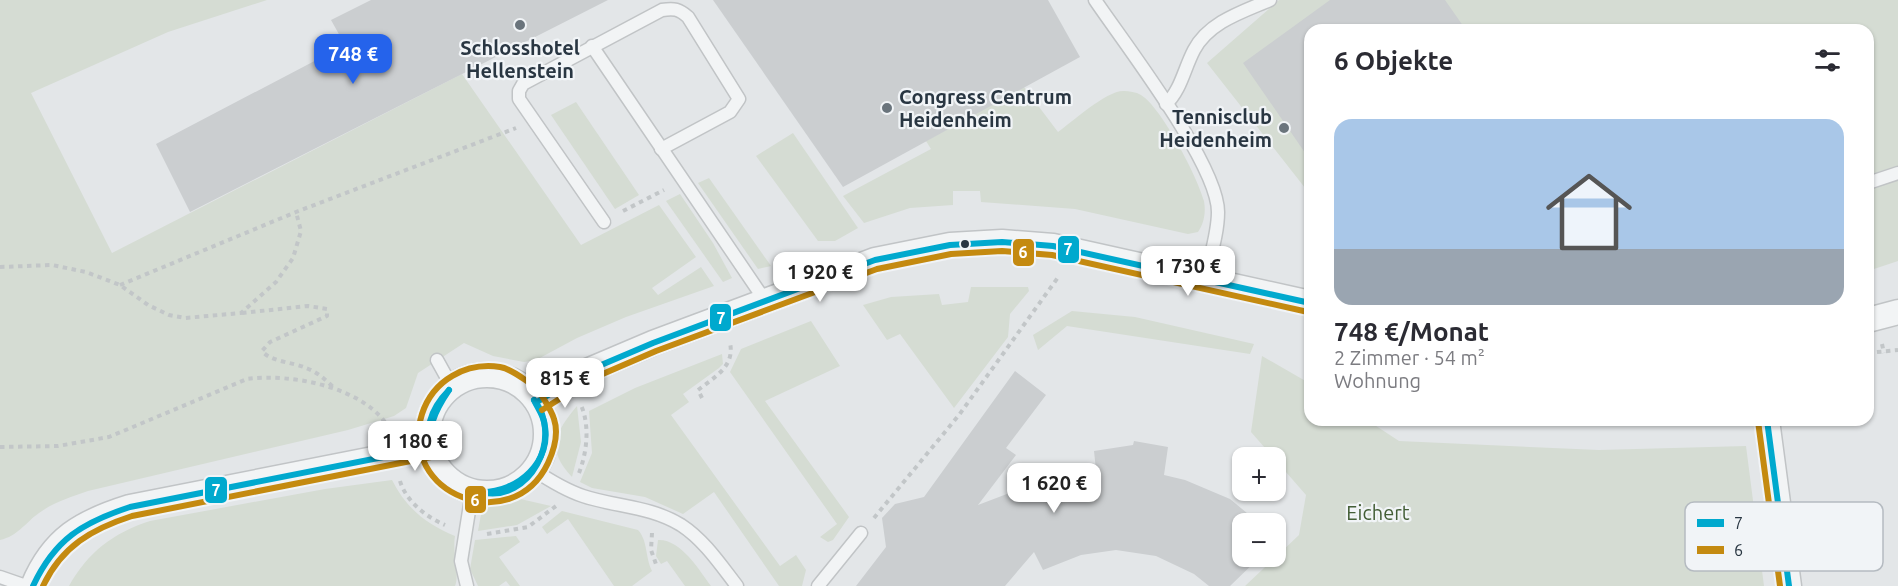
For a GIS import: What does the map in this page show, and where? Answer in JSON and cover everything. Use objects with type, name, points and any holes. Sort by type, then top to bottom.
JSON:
[{"type":"street","points":[[537,402],[571,380],[628,353],[875,260],[926,248],[1002,242],[1053,246],[1304,302]]},
{"type":"street","points":[[1874,318],[1898,312]]},
{"type":"street","points":[[493,375],[514,382],[537,402],[542,414],[546,437],[540,460],[522,482],[507,490],[490,494],[472,492],[446,477],[429,448],[428,432],[431,415],[439,399],[452,387],[471,377],[493,375]]},
{"type":"street","points":[[1768,426],[1778,502]]},
{"type":"street","points":[[33,586],[45,561],[59,545],[83,525],[107,514],[130,507],[429,448]]},
{"type":"street","points":[[1787,571],[1789,586]]},
{"type":"lane","points":[[1095,0],[1203,162],[1214,188],[1218,210],[1215,238],[1205,279]]},
{"type":"lane","points":[[1166,104],[1180,85],[1195,48],[1206,35],[1218,24],[1270,0]]},
{"type":"lane","points":[[604,222],[519,99],[519,92],[523,84],[662,10],[673,8],[688,17],[739,99],[730,112],[661,149]]},
{"type":"lane","points":[[592,46],[766,302]]},
{"type":"lane","points":[[1874,181],[1898,173]]},
{"type":"lane","points":[[437,360],[452,387]]},
{"type":"lane","points":[[534,470],[569,490],[594,499],[655,513],[691,532],[737,586]]},
{"type":"lane","points":[[467,586],[461,561],[472,492]]},
{"type":"lane","points":[[818,586],[861,533]]},
{"type":"lane","points":[[0,577],[26,586]]},
{"type":"path","points":[[120,285],[296,212],[501,136],[533,120]]},
{"type":"path","points":[[604,222],[682,180]]},
{"type":"path","points":[[241,313],[276,282],[292,258],[301,231],[296,212]]},
{"type":"path","points":[[861,533],[959,415],[1076,250]]},
{"type":"path","points":[[0,267],[52,265],[86,272],[120,285],[169,315],[185,318],[308,306],[327,309],[327,316],[270,342],[262,351],[270,358],[306,368],[321,376],[334,388],[384,419],[390,430],[394,454]]},
{"type":"path","points":[[702,398],[698,390],[720,374],[732,352],[721,318]]},
{"type":"path","points":[[1874,352],[1898,350]]},
{"type":"path","points":[[0,447],[58,446],[109,437],[248,378],[271,376],[334,388]]},
{"type":"path","points":[[569,490],[582,465],[586,435],[584,411],[571,380]]},
{"type":"path","points":[[655,513],[651,550],[657,567]]},
{"type":"path","points":[[528,526],[531,534]]},
{"type":"green space","points":[[0,0],[267,0],[168,32],[31,93],[112,253],[462,74],[581,245],[659,205],[696,257],[652,288],[658,295],[701,267],[714,286],[626,317],[577,338],[536,360],[524,362],[493,356],[464,343],[418,373],[406,408],[394,416],[348,430],[88,491],[45,509],[17,532],[0,540]]},
{"type":"green space","name":"Tennisclub Heidenheim","points":[[1279,0],[1898,0],[1898,261],[1874,269],[1874,24],[1304,24],[1304,187],[1207,63]]},
{"type":"green space","points":[[1024,87],[1058,132],[1108,96],[1124,91],[1141,95],[1169,128],[1200,190],[1205,214],[1198,232],[1188,234],[1075,209],[981,202],[980,191],[953,191],[953,205],[910,208],[864,223],[843,196],[931,149],[926,141]]},
{"type":"green space","points":[[576,102],[639,195],[615,209],[551,115]]},
{"type":"green space","points":[[793,133],[858,228],[835,241],[818,241],[756,156]]},
{"type":"green space","points":[[709,178],[771,266],[758,269],[698,183]]},
{"type":"green space","points":[[680,194],[713,243],[732,278],[723,282],[666,201]]},
{"type":"green space","points":[[971,287],[1028,287],[1029,291],[1010,314],[1008,337],[954,408],[900,334],[887,340],[863,305],[891,297],[939,294],[942,305],[968,302]]},
{"type":"green space","points":[[1072,311],[1135,317],[1254,344],[1250,354],[1067,326],[1038,350],[1033,335]]},
{"type":"green space","points":[[811,321],[840,366],[765,401],[849,517],[833,540],[828,542],[820,537],[837,524],[730,372],[741,349]]},
{"type":"green space","points":[[722,354],[723,364],[683,394],[689,402],[671,415],[780,566],[796,555],[806,570],[802,586],[779,586],[714,492],[683,514],[645,497],[592,488],[580,482],[592,453],[589,411],[635,388]]},
{"type":"green space","name":"Eichert","points":[[1262,356],[1304,380],[1304,426],[1376,426],[1399,441],[1599,450],[1746,446],[1753,502],[1685,502],[1685,571],[1762,571],[1764,586],[1245,586],[1265,567],[1286,567],[1286,547],[1299,535],[1306,495],[1286,472],[1286,447],[1264,447],[1251,432]]},
{"type":"green space","points":[[577,406],[581,442],[572,477],[559,458],[556,441],[563,424]]},
{"type":"green space","points":[[392,480],[410,507],[435,526],[455,536],[457,576],[455,586],[69,586],[84,563],[103,545],[124,531],[150,521],[325,489]]},
{"type":"green space","points":[[516,498],[551,506],[517,525],[478,531],[482,509]]},
{"type":"green space","points":[[562,511],[638,530],[643,539],[652,571],[632,586],[614,586],[568,519],[547,534],[542,527]]},
{"type":"green space","points":[[516,536],[520,542],[499,557],[520,586],[510,586],[506,581],[499,586],[478,586],[470,569],[475,540]]},
{"type":"green space","points":[[658,540],[666,541],[682,550],[711,586],[685,586],[667,561],[661,564],[656,556]]},
{"type":"building","points":[[371,0],[608,0],[190,212],[156,144],[345,45],[331,20]]},
{"type":"building","name":"Congress Centrum Heidenheim","points":[[713,0],[1048,0],[1080,57],[843,187]]},
{"type":"building","points":[[1330,0],[1445,0],[1462,24],[1304,24],[1304,151],[1243,63]]},
{"type":"building","points":[[1015,371],[1046,395],[1006,448],[1016,455],[978,505],[1052,477],[1096,470],[1094,451],[1133,445],[1134,441],[1168,447],[1164,475],[1185,480],[1230,499],[1247,513],[1232,513],[1232,567],[1250,567],[1230,586],[1209,586],[1194,574],[1156,556],[1116,550],[1081,555],[1043,570],[1034,552],[1005,586],[856,586],[886,547],[882,518],[895,504],[924,497]]},
{"type":"transit line","name":"7","points":[[537,402],[587,371],[653,343],[875,260],[950,245],[1002,242],[1053,246],[1304,302]]},
{"type":"transit line","name":"6","points":[[542,410],[591,379],[656,351],[877,269],[951,254],[1002,251],[1052,255],[1304,311]]},
{"type":"transit line","name":"6","points":[[536,387],[510,370],[487,366],[475,367],[452,376],[434,392],[422,414],[419,442],[426,466],[441,485],[462,497],[486,502],[510,499],[531,486],[548,463],[556,436],[553,415],[539,391]]},
{"type":"transit line","name":"7","points":[[432,455],[428,436],[430,419],[437,404],[449,390]]},
{"type":"transit line","name":"7","points":[[432,455],[431,428],[439,406],[449,390]]},
{"type":"transit line","name":"7","points":[[481,492],[494,491],[519,481],[538,462],[546,436],[543,419],[534,400]]},
{"type":"transit line","name":"7","points":[[481,492],[499,493],[514,488],[527,478],[537,464],[543,449],[545,432],[542,415],[534,400]]},
{"type":"transit line","name":"6","points":[[1759,426],[1769,502]]},
{"type":"transit line","name":"7","points":[[1768,426],[1778,502]]},
{"type":"transit line","name":"7","points":[[33,586],[51,556],[72,535],[98,519],[130,507],[429,448]]},
{"type":"transit line","name":"6","points":[[43,586],[59,560],[80,541],[91,533],[132,516],[431,457]]},
{"type":"transit line","name":"6","points":[[1778,571],[1780,586]]},
{"type":"transit line","name":"7","points":[[1787,571],[1789,586]]},
{"type":"place","name":"Schlosshotel Hellenstein","points":[[520,25]]},
{"type":"place","name":"Congress Centrum Heidenheim","points":[[887,108]]},
{"type":"place","name":"Tennisclub Heidenheim","points":[[1284,128]]}]
